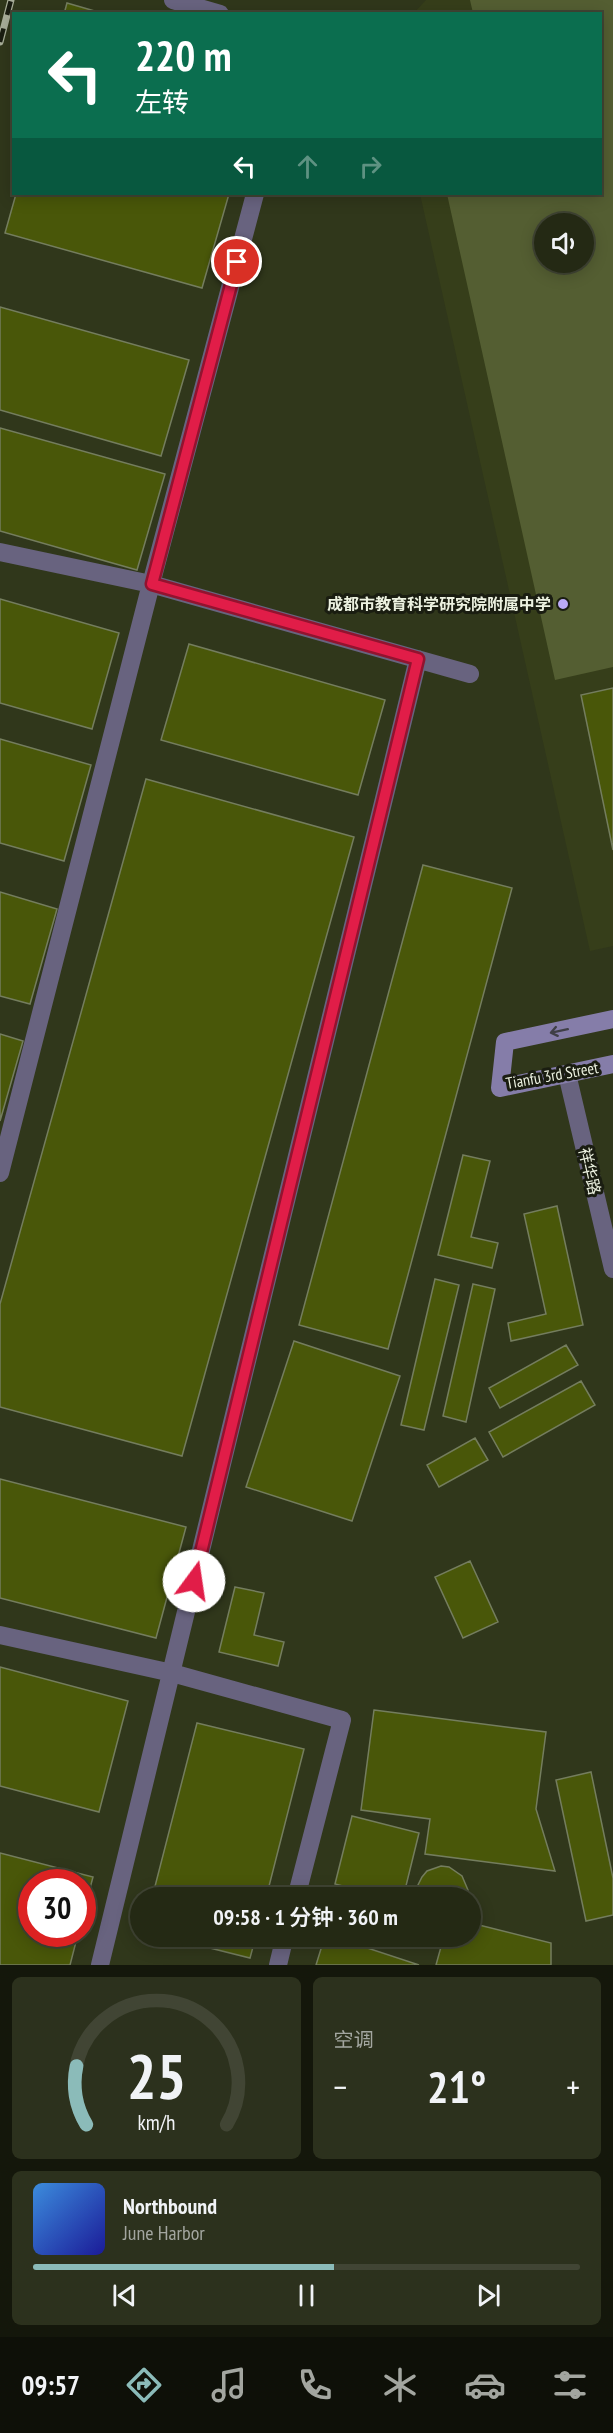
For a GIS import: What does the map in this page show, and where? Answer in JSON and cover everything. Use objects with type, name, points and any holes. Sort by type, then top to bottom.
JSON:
[{"type":"street","points":[[173,0],[213,12]]},
{"type":"street","points":[[0,1173],[255,195]]},
{"type":"street","points":[[0,552],[152,584],[470,674]]},
{"type":"street","points":[[100,1965],[418,659]]},
{"type":"street","name":"Tianfu 3rd Street","points":[[613,1019],[505,1042],[500,1088],[613,1064]]},
{"type":"street","name":"祥华路","points":[[567,1074],[613,1269]]},
{"type":"street","points":[[0,1635],[172,1673],[342,1720],[299,1887]]},
{"type":"street","points":[[278,1965],[282,1947]]},
{"type":"shaded area","name":"成都市教育科学研究院附属中学","points":[[426,0],[613,0],[613,946],[590,951],[420,195],[602,195],[602,12],[415,12]]},
{"type":"shaded area","name":"成都市教育科学研究院附属中学","points":[[470,0],[613,0],[613,667],[555,680],[447,195],[602,195],[602,12],[473,12]]},
{"type":"building","points":[[67,3],[98,12],[65,12]]},
{"type":"building","points":[[16,195],[229,195],[202,288],[5,233]]},
{"type":"building","points":[[0,307],[189,360],[161,456],[0,410]]},
{"type":"building","points":[[0,428],[165,474],[137,570],[0,531]]},
{"type":"building","points":[[0,599],[119,633],[92,729],[0,703]]},
{"type":"building","points":[[189,644],[385,700],[358,795],[161,740]]},
{"type":"building","points":[[613,688],[613,850],[581,695]]},
{"type":"building","points":[[0,739],[91,765],[64,861],[0,843]]},
{"type":"building","points":[[146,779],[354,837],[182,1456],[0,1407],[0,1304]]},
{"type":"building","points":[[423,865],[512,888],[388,1349],[299,1325]]},
{"type":"building","points":[[0,892],[57,909],[30,1004],[0,996]]},
{"type":"building","points":[[0,1034],[23,1041],[0,1121]]},
{"type":"building","points":[[463,1155],[490,1161],[471,1237],[498,1243],[492,1268],[438,1255]]},
{"type":"building","points":[[557,1206],[583,1325],[511,1341],[508,1323],[546,1314],[524,1214]]},
{"type":"building","points":[[435,1279],[459,1285],[424,1430],[401,1425]]},
{"type":"building","points":[[473,1284],[495,1289],[466,1422],[443,1416]]},
{"type":"building","points":[[294,1341],[400,1376],[352,1521],[246,1487]]},
{"type":"building","points":[[566,1345],[578,1365],[500,1408],[489,1388]]},
{"type":"building","points":[[581,1381],[595,1405],[503,1457],[489,1432]]},
{"type":"building","points":[[475,1438],[488,1460],[439,1487],[427,1465]]},
{"type":"building","points":[[0,1479],[186,1527],[156,1638],[0,1598]]},
{"type":"building","points":[[470,1561],[498,1622],[463,1638],[435,1577]]},
{"type":"building","points":[[235,1587],[264,1593],[254,1635],[284,1642],[278,1666],[219,1652]]},
{"type":"building","points":[[0,1667],[128,1701],[99,1812],[0,1786]]},
{"type":"building","points":[[374,1710],[546,1732],[536,1809],[555,1871],[425,1854],[430,1819],[361,1810]]},
{"type":"building","points":[[197,1723],[304,1749],[269,1887],[155,1887]]},
{"type":"building","points":[[591,1772],[613,1878],[613,1915],[586,1921],[556,1780]]},
{"type":"building","points":[[352,1816],[419,1833],[406,1887],[347,1887],[335,1884]]},
{"type":"building","points":[[0,1853],[62,1869],[18,1869],[18,1947],[75,1947],[70,1965],[0,1965]]},
{"type":"building","points":[[441,1866],[449,1867],[462,1876],[467,1887],[418,1887],[427,1871]]},
{"type":"building","points":[[481,1926],[551,1943],[551,1965],[436,1965],[441,1947],[481,1947]]},
{"type":"building","points":[[206,1947],[253,1947],[250,1958]]},
{"type":"building","points":[[322,1947],[364,1947],[419,1965],[316,1965]]},
{"type":"railway","points":[[0,42],[11,0]]},
{"type":"place","name":"成都市教育科学研究院附属中学","points":[[563,604]]},
{"type":"route","points":[[194,1581],[418,659],[152,584],[237,262]]}]
